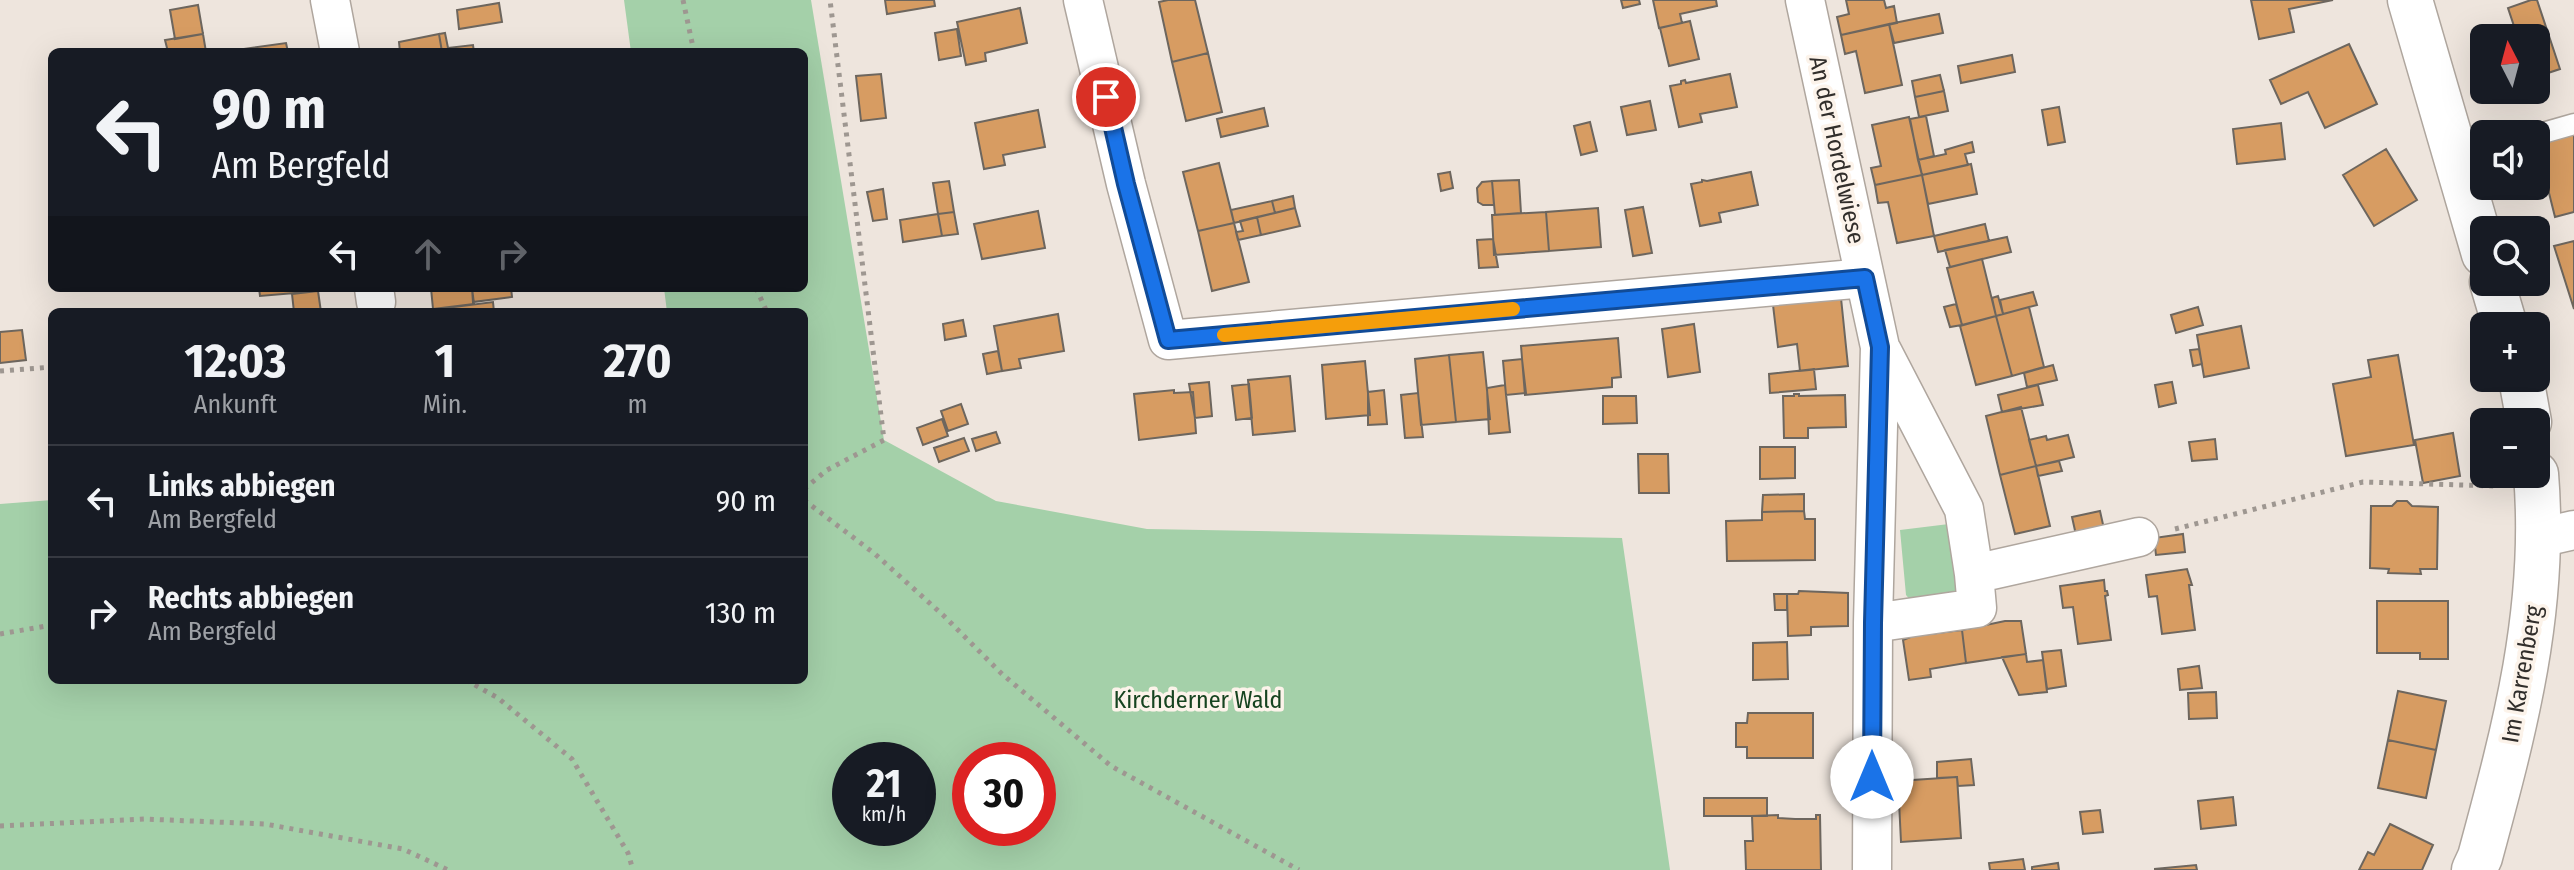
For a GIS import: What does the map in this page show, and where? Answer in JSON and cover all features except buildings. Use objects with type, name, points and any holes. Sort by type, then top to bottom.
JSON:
[{"type":"street","points":[[330,0],[339,48]]},
{"type":"street","points":[[1083,0],[1126,184],[1168,340],[1865,278]]},
{"type":"street","name":"An der Hordelwiese","points":[[1805,0],[1880,347],[1873,623],[1872,870]]},
{"type":"street","points":[[2410,0],[2470,153]]},
{"type":"street","name":"An der Hordelwiese","points":[[1873,623],[1977,608],[1964,509],[1880,347]]},
{"type":"street","name":"Im Karrenberg","points":[[2474,870],[2512,741],[2534,622],[2556,534],[2540,488]]},
{"type":"street","points":[[1974,574],[2139,537]]},
{"type":"lane","points":[[2550,131],[2574,124]]},
{"type":"path","points":[[683,0],[693,48]]},
{"type":"path","points":[[808,486],[827,470],[884,440],[830,0]]},
{"type":"path","points":[[0,371],[48,367]]},
{"type":"path","points":[[2139,537],[2363,482],[2470,481]]},
{"type":"path","points":[[808,503],[875,554],[1002,674],[1111,766],[1299,870]]},
{"type":"path","points":[[0,634],[48,626]]},
{"type":"path","points":[[473,684],[498,698],[572,759],[628,853],[633,870]]},
{"type":"path","points":[[0,826],[144,819],[265,824],[403,849],[448,870]]},
{"type":"green space","name":"Kirchderner Wald","points":[[624,0],[811,0],[884,440],[996,501],[1147,529],[1622,538],[1670,870],[0,870],[0,504],[48,500],[48,684],[808,684],[808,308],[666,308],[664,292],[808,292],[808,48],[630,48]]},
{"type":"green space","points":[[1949,524],[1959,591],[1955,597],[1912,602],[1906,595],[1900,530]]},
{"type":"slow traffic","points":[[1224,335],[1513,309]]},
{"type":"route","points":[[1106,97],[1168,340],[1865,278],[1880,347],[1872,777]]}]
